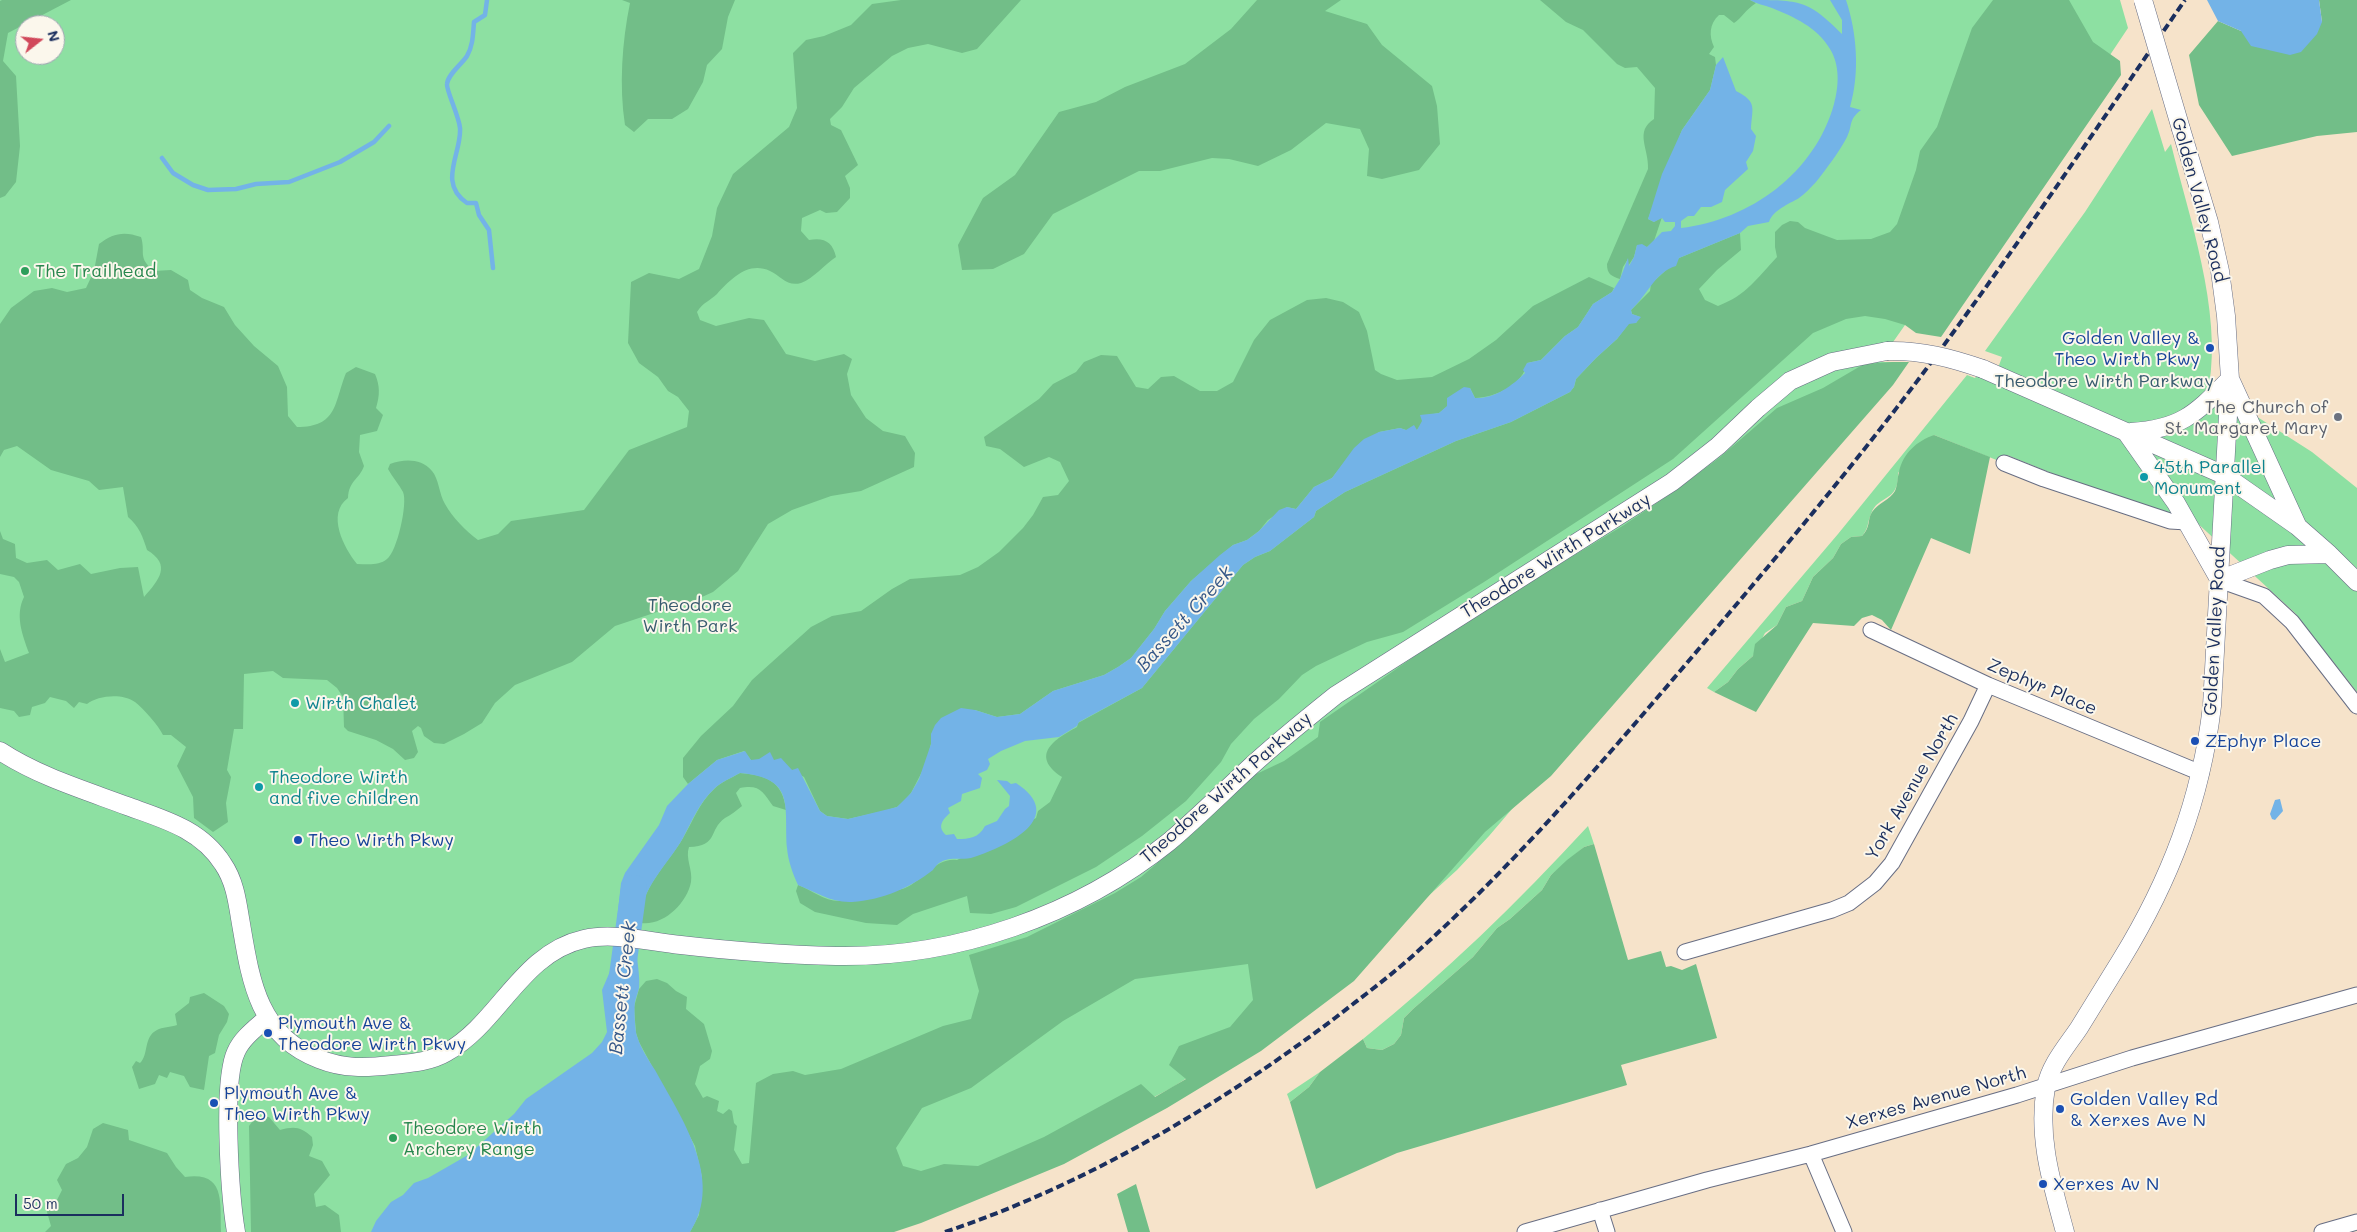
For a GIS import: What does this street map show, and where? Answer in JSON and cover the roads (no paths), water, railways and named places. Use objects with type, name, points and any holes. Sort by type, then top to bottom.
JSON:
[{"type":"street","name":"Golden Valley Road","points":[[2065,1232],[2044,1148],[2043,1126],[2046,1086],[2058,1058],[2131,944],[2157,898],[2185,830],[2201,773],[2212,706],[2230,379],[2226,316],[2220,271],[2209,222],[2143,0]]},
{"type":"street","name":"Theodore Wirth Parkway","points":[[0,751],[34,770],[180,826],[192,832],[209,846],[231,878],[253,983],[267,1018],[280,1034],[314,1058],[336,1065],[361,1068],[418,1062],[447,1052],[464,1041],[528,971],[546,956],[569,943],[584,939],[613,937],[747,952],[876,955],[918,951],[963,942],[1030,921],[1079,900],[1124,874],[1169,842],[1264,755],[1336,695],[1672,482],[1718,446],[1790,381],[1832,362],[1887,351],[1925,353],[1953,358],[1983,369],[2224,475],[2297,526],[2357,582]]},
{"type":"street","points":[[2126,432],[2152,431],[2180,422],[2204,405],[2230,379],[2297,526]]},
{"type":"street","points":[[2126,432],[2187,522],[2219,580],[2256,592],[2292,622],[2357,706]]},
{"type":"street","points":[[2004,463],[2044,479],[2170,522],[2187,522]]},
{"type":"street","points":[[2219,580],[2270,560],[2288,556],[2329,554]]},
{"type":"street","name":"Zephyr Place","points":[[1871,630],[1988,685],[2201,773]]},
{"type":"street","name":"York Avenue North","points":[[1685,952],[1832,910],[1863,894],[1885,874],[1892,863],[1971,721],[1988,685]]},
{"type":"street","name":"Xerxes Avenue North","points":[[1525,1232],[1811,1154],[2046,1086],[2141,1056],[2357,995]]},
{"type":"street","points":[[236,1232],[229,1104],[231,1063],[237,1049],[248,1035],[267,1018]]},
{"type":"street","points":[[1811,1154],[1844,1232]]},
{"type":"street","points":[[1600,1210],[1606,1232]]},
{"type":"street","points":[[2322,1232],[2357,1222]]},
{"type":"water","points":[[1750,0],[1802,4],[1820,14],[1842,34],[1842,20],[1830,0],[1846,0],[1853,26],[1856,53],[1855,81],[1850,107],[1861,110],[1852,120],[1849,133],[1833,160],[1816,182],[1801,196],[1774,214],[1769,222],[1748,226],[1740,233],[1679,258],[1676,266],[1662,273],[1631,310],[1632,314],[1641,317],[1636,323],[1629,324],[1617,339],[1576,379],[1574,387],[1570,392],[1511,422],[1456,441],[1345,492],[1316,511],[1314,517],[1270,551],[1255,557],[1243,565],[1142,688],[1079,722],[1077,726],[1059,737],[1025,741],[1001,751],[988,759],[990,764],[987,770],[978,774],[982,778],[980,788],[962,794],[961,801],[948,808],[950,813],[941,826],[946,835],[954,834],[957,839],[970,838],[977,835],[985,826],[997,821],[1009,806],[1010,796],[997,780],[1007,781],[1011,784],[1016,783],[1031,795],[1036,807],[1035,818],[1027,829],[1002,846],[970,858],[945,860],[905,888],[885,896],[863,901],[837,901],[798,885],[788,858],[786,807],[779,788],[771,781],[758,776],[740,773],[717,787],[700,806],[677,848],[649,889],[641,911],[641,923],[617,920],[621,883],[625,873],[659,825],[667,806],[688,784],[717,760],[745,751],[751,760],[759,759],[770,752],[774,760],[781,758],[792,770],[798,768],[820,811],[827,816],[848,819],[897,807],[911,793],[919,779],[931,744],[931,734],[941,718],[961,708],[997,717],[1020,714],[1053,691],[1104,675],[1118,667],[1131,658],[1154,629],[1165,611],[1191,581],[1233,545],[1247,540],[1259,531],[1279,510],[1287,507],[1296,509],[1314,487],[1332,478],[1354,448],[1364,439],[1379,432],[1400,428],[1406,430],[1414,425],[1417,430],[1422,421],[1420,415],[1439,413],[1447,406],[1447,398],[1464,387],[1470,388],[1475,398],[1482,398],[1496,394],[1514,383],[1525,373],[1523,370],[1527,363],[1541,360],[1565,336],[1578,327],[1593,304],[1612,292],[1620,279],[1628,258],[1629,266],[1634,257],[1637,245],[1642,244],[1647,247],[1662,232],[1671,231],[1675,226],[1675,222],[1665,222],[1662,218],[1654,222],[1648,219],[1662,174],[1682,130],[1710,90],[1716,65],[1723,57],[1736,91],[1751,102],[1751,129],[1756,136],[1753,151],[1746,162],[1748,169],[1725,190],[1722,202],[1711,207],[1701,207],[1694,216],[1688,216],[1681,221],[1681,228],[1707,223],[1731,215],[1755,203],[1776,189],[1812,151],[1825,129],[1836,97],[1837,69],[1833,55],[1825,41],[1812,29],[1789,15]]},
{"type":"water","points":[[2207,0],[2319,0],[2322,22],[2317,34],[2301,52],[2290,55],[2251,46],[2241,31],[2218,21]]},
{"type":"water","points":[[2280,799],[2283,811],[2275,820],[2272,819],[2270,814],[2275,800]]},
{"type":"water","points":[[617,955],[637,957],[639,990],[635,1002],[635,1025],[637,1036],[686,1127],[695,1148],[701,1170],[703,1191],[700,1212],[690,1232],[371,1232],[376,1221],[391,1202],[403,1195],[414,1183],[428,1178],[468,1155],[514,1114],[526,1099],[592,1053],[602,1042],[607,1032],[602,990]]},
{"type":"waterway","points":[[487,0],[485,15],[474,22],[469,52],[447,84],[460,128],[460,138],[453,167],[452,177],[454,186],[458,195],[467,203],[476,203],[479,215],[489,230],[493,268]]},
{"type":"waterway","points":[[162,158],[173,173],[193,185],[208,190],[236,189],[256,184],[289,182],[340,162],[374,142],[389,126]]},
{"type":"waterway","name":"Bassett Creek","points":[[620,990],[634,888]]},
{"type":"railway","points":[[945,1232],[997,1213],[1099,1167],[1197,1112],[1290,1051],[1335,1018],[1388,977],[1455,917],[1560,809],[1627,733],[1863,451],[1987,286],[2185,0]]},
{"type":"place","name":"The Trailhead","points":[[25,271]]},
{"type":"place","name":"Golden Valley & Theo Wirth Pkwy","points":[[2210,348]]},
{"type":"place","name":"The Church of St. Margaret Mary","points":[[2338,417]]},
{"type":"place","name":"45th Parallel Monument","points":[[2144,477]]},
{"type":"place","name":"Wirth Chalet","points":[[295,703]]},
{"type":"place","name":"ZEphyr Place","points":[[2195,741]]},
{"type":"place","name":"Theodore Wirth and five children","points":[[259,787]]},
{"type":"place","name":"Theo Wirth Pkwy","points":[[298,840]]},
{"type":"place","name":"Plymouth Ave & Theodore Wirth Pkwy","points":[[268,1033]]},
{"type":"place","name":"Plymouth Ave & Theo Wirth Pkwy","points":[[214,1103]]},
{"type":"place","name":"Golden Valley Rd & Xerxes Ave N","points":[[2060,1109]]},
{"type":"place","name":"Theodore Wirth Archery Range","points":[[393,1138]]},
{"type":"place","name":"Xerxes Av N","points":[[2043,1184]]},
{"type":"park label","name":"Theodore Wirth Park","points":[[690,615]]}]
